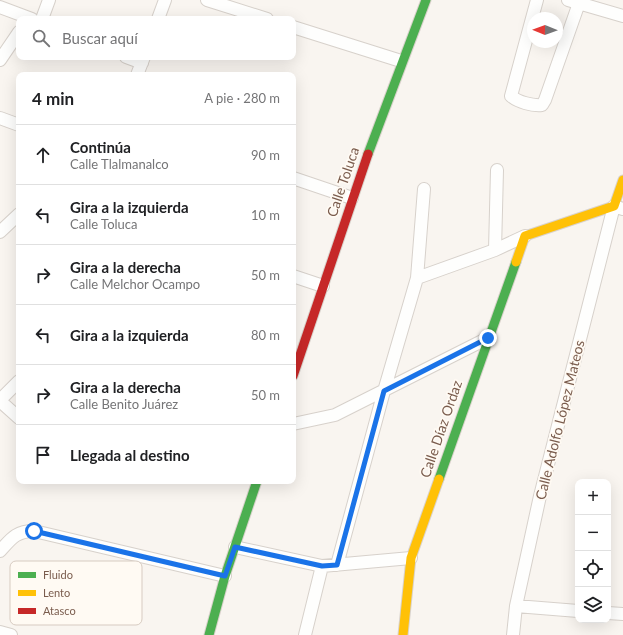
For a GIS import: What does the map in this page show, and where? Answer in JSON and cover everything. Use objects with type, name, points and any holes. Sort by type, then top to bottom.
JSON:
[{"type":"main road","name":"Calle Toluca","points":[[296,367],[352,198],[401,61],[426,0]]},
{"type":"main road","name":"Calle Adolfo López Mateos","points":[[618,208],[623,180]]},
{"type":"main road","points":[[525,236],[618,208]]},
{"type":"main road","name":"Calle Díaz Ordaz","points":[[403,635],[411,558],[525,236]]},
{"type":"main road","points":[[209,635],[252,484]]},
{"type":"street","points":[[43,16],[49,0]]},
{"type":"street","points":[[159,16],[165,0]]},
{"type":"street","points":[[207,0],[258,16]]},
{"type":"street","points":[[537,0],[511,96],[515,100],[536,105],[542,105],[545,100],[573,2],[623,16]]},
{"type":"street","points":[[0,7],[22,16]]},
{"type":"street","points":[[296,28],[401,61]]},
{"type":"street","points":[[0,60],[16,36]]},
{"type":"street","points":[[138,72],[143,60]]},
{"type":"street","points":[[0,118],[16,124]]},
{"type":"street","points":[[495,250],[497,170]]},
{"type":"street","points":[[296,179],[352,198]]},
{"type":"street","points":[[337,565],[384,391],[417,278],[424,189]]},
{"type":"street","name":"Calle Adolfo López Mateos","points":[[513,635],[516,606],[540,496],[618,208]]},
{"type":"street","points":[[0,232],[16,217]]},
{"type":"street","points":[[417,278],[495,250],[525,236]]},
{"type":"street","points":[[296,277],[323,286]]},
{"type":"street","points":[[296,423],[335,415],[488,338]]},
{"type":"street","points":[[16,384],[0,400],[16,415]]},
{"type":"street","points":[[0,551],[14,536],[22,531],[34,531],[225,576]]},
{"type":"street","points":[[235,547],[322,566],[411,558]]},
{"type":"street","points":[[305,635],[322,566]]},
{"type":"street","points":[[516,606],[575,611]]},
{"type":"street","points":[[611,613],[623,614]]},
{"type":"street","points":[[0,632],[11,635]]},
{"type":"traffic: fast","points":[[368,154],[426,0]]},
{"type":"traffic: fast","points":[[439,479],[516,262]]},
{"type":"traffic: fast","points":[[209,635],[225,576],[256,484]]},
{"type":"traffic: slow","points":[[516,262],[525,236],[614,206],[623,180]]},
{"type":"traffic: slow","points":[[403,635],[411,558],[439,479]]},
{"type":"traffic: jam","points":[[296,367],[368,154]]},
{"type":"route","points":[[34,531],[225,576],[235,547],[322,566],[337,565],[384,391],[488,338]]}]
